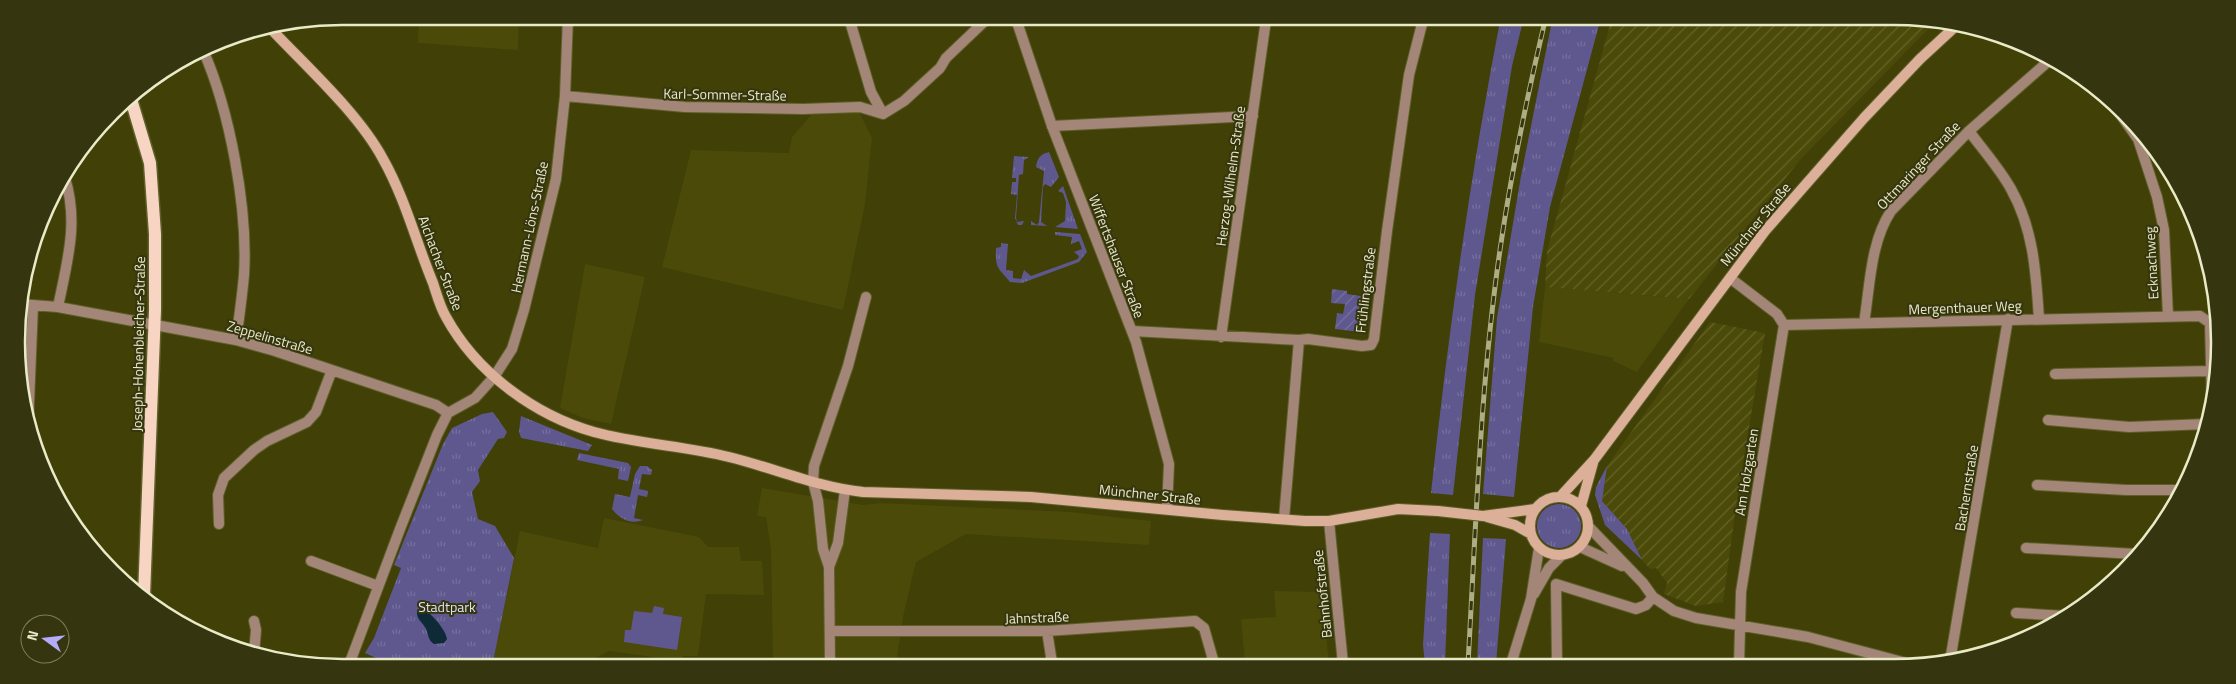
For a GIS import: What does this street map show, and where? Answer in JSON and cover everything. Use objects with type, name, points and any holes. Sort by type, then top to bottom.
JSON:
[{"type":"main road","name":"Münchner Straße","points":[[1560,497],[1594,460],[1765,231],[1864,118],[1920,59],[1951,30]]},
{"type":"main road","name":"Aichacher Straße","points":[[274,32],[320,80],[372,139],[384,159],[397,188],[446,317],[468,348],[494,377],[543,412],[594,432],[730,457],[813,482]]},
{"type":"main road","name":"Joseph-Hohenbleicher-Straße","points":[[133,104],[150,163],[155,234],[154,323],[144,589]]},
{"type":"main road","name":"Münchner Straße","points":[[1581,506],[1594,460]]},
{"type":"main road","name":"Münchner Straße","points":[[813,482],[844,490],[1031,497],[1223,516],[1329,521],[1398,509],[1504,518],[1536,509]]},
{"type":"main road","points":[[1560,497],[1573,500],[1581,506],[1586,514],[1589,527],[1585,540],[1580,547],[1571,553],[1561,556],[1549,554],[1539,548],[1530,534],[1530,521],[1536,509],[1548,499],[1560,497]]},
{"type":"main road","name":"Münchner Straße","points":[[1504,518],[1530,534]]},
{"type":"street","name":"Hermann-Löns-Straße","points":[[494,377],[512,348],[537,262],[556,180],[565,96],[568,25]]},
{"type":"street","points":[[851,25],[871,92],[883,114],[904,101],[940,68],[946,58],[981,25]]},
{"type":"street","name":"Wiffertshauser Straße","points":[[1018,25],[1052,126],[1132,332],[1151,394],[1169,464],[1167,509]]},
{"type":"street","name":"Herzog-Wilhelm-Straße","points":[[1221,337],[1265,25]]},
{"type":"street","name":"Frühlingstraße","points":[[1299,340],[1308,339],[1362,346],[1370,345],[1374,339],[1409,75],[1422,25]]},
{"type":"street","points":[[205,57],[228,127],[237,170],[242,217],[244,274],[236,340]]},
{"type":"street","name":"Ottmaringer Straße","points":[[1864,323],[1882,225],[1891,211],[1969,131],[2045,63]]},
{"type":"street","name":"Karl-Sommer-Straße","points":[[565,96],[648,106],[803,110],[860,107],[883,114]]},
{"type":"street","points":[[1052,126],[1252,116]]},
{"type":"street","points":[[1969,131],[2011,189],[2027,224],[2034,257],[2039,319]]},
{"type":"street","name":"Ecknachweg","points":[[2144,148],[2164,230],[2168,316]]},
{"type":"street","points":[[58,307],[72,235],[72,212],[66,184]]},
{"type":"street","points":[[1730,278],[1778,314],[1784,325]]},
{"type":"street","points":[[830,659],[829,566],[823,549],[818,502],[813,482],[816,461],[848,366],[866,297]]},
{"type":"street","name":"Zeppelinstraße","points":[[28,305],[58,307],[154,323],[275,350],[436,405],[448,413]]},
{"type":"street","points":[[29,393],[33,305]]},
{"type":"street","name":"Mergenthauer Weg","points":[[1784,325],[2168,316],[2200,316],[2210,320]]},
{"type":"street","name":"Bachernstraße","points":[[1951,654],[2008,319]]},
{"type":"street","name":"Am Holzgarten","points":[[1739,659],[1741,592],[1784,325]]},
{"type":"street","points":[[1132,332],[1299,340],[1284,519]]},
{"type":"street","points":[[218,524],[218,495],[224,478],[254,450],[267,441],[307,422],[316,412],[332,370]]},
{"type":"street","points":[[2056,374],[2209,372]]},
{"type":"street","points":[[351,659],[437,435],[448,413],[475,398],[494,377]]},
{"type":"street","points":[[2048,420],[2129,427],[2200,424]]},
{"type":"street","points":[[2037,485],[2126,490],[2174,490]]},
{"type":"street","points":[[829,566],[838,543],[844,490]]},
{"type":"street","name":"Bahnhofstraße","points":[[1329,521],[1343,659]]},
{"type":"street","points":[[1589,527],[1653,596],[1674,611],[1689,617],[1808,637],[1870,659]]},
{"type":"street","points":[[1580,547],[1628,568]]},
{"type":"street","points":[[1513,659],[1531,599],[1539,548]]},
{"type":"street","points":[[2026,548],[2130,554]]},
{"type":"street","points":[[1531,599],[1549,568],[1561,556]]},
{"type":"street","points":[[311,561],[378,586]]},
{"type":"street","points":[[1557,659],[1556,584],[1636,609],[1646,605],[1653,596]]},
{"type":"street","points":[[2016,613],[2055,615]]},
{"type":"street","points":[[254,620],[256,630],[255,646]]},
{"type":"street","name":"Jahnstraße","points":[[831,631],[1047,631],[1195,621],[1204,628],[1213,659]]},
{"type":"street","points":[[1047,631],[1051,659]]},
{"type":"shaded area","points":[[419,25],[519,25],[518,50],[418,43]]},
{"type":"shaded area","points":[[1610,25],[1894,25],[1930,27],[1800,160],[1689,299],[1545,287],[1547,251]]},
{"type":"shaded area","points":[[859,112],[872,138],[865,204],[843,310],[662,267],[691,150],[789,153],[792,137],[811,115]]},
{"type":"shaded area","points":[[585,264],[645,277],[611,424],[583,418],[560,408]]},
{"type":"shaded area","points":[[1545,287],[1689,299],[1637,372],[1613,361],[1614,358],[1539,342]]},
{"type":"shaded area","points":[[1710,322],[1765,333],[1738,492],[1723,602],[1696,606],[1664,594],[1667,583],[1656,568],[1650,569],[1642,560],[1627,529],[1602,501],[1607,466]]},
{"type":"shaded area","points":[[762,488],[863,505],[881,503],[1070,512],[1151,521],[1149,545],[966,534],[916,562],[904,612],[897,659],[773,659],[771,549],[766,517],[757,516]]},
{"type":"shaded area","points":[[604,518],[699,537],[708,547],[739,547],[741,561],[762,561],[764,595],[706,594],[698,656],[667,659],[609,651],[593,659],[494,659],[520,531],[598,548]]},
{"type":"shaded area","points":[[1274,591],[1322,592],[1329,659],[1245,659],[1241,619],[1276,617]]},
{"type":"green space","points":[[1499,25],[1522,25],[1512,66],[1475,295],[1453,495],[1431,493],[1461,256],[1479,138]]},
{"type":"green space","points":[[1551,25],[1599,25],[1550,207],[1533,307],[1514,497],[1483,494],[1497,318],[1521,176]]},
{"type":"green space","points":[[1049,152],[1059,177],[1051,187],[1045,184],[1043,187],[1041,222],[1047,226],[1031,225],[1031,221],[1037,225],[1039,222],[1044,171],[1036,167],[1036,164],[1041,156]]},
{"type":"green space","points":[[1014,156],[1029,157],[1024,160],[1023,174],[1019,175],[1016,218],[1017,222],[1024,221],[1022,225],[1018,225],[1015,218],[1017,195],[1011,194],[1012,182],[1016,182],[1016,178],[1012,178]]},
{"type":"green space","points":[[1063,186],[1078,229],[1055,227],[1065,221],[1066,202],[1063,193],[1058,191]]},
{"type":"green space","points":[[1055,232],[1080,234],[1087,252],[1079,262],[1022,283],[1010,282],[1000,271],[997,265],[996,248],[1001,247],[1001,243],[1008,244],[1006,270],[1013,271],[1013,278],[1021,279],[1024,270],[1031,276],[1078,259],[1079,256],[1074,252],[1082,249],[1079,241],[1071,244],[1072,237],[1055,235]]},
{"type":"green space","points":[[1332,289],[1347,291],[1347,294],[1367,297],[1364,325],[1360,332],[1335,329],[1337,313],[1343,314],[1345,304],[1331,303]]},
{"type":"green space","name":"Stadtpark","points":[[493,412],[507,432],[504,438],[498,439],[478,470],[480,481],[472,492],[478,519],[495,526],[514,558],[494,659],[378,659],[365,653],[374,638],[401,568],[394,565],[443,444],[452,428],[482,414]]},
{"type":"green space","points":[[521,416],[592,445],[588,451],[521,438],[519,431]]},
{"type":"green space","points":[[579,453],[628,463],[631,467],[628,481],[618,479],[619,469],[577,460]]},
{"type":"green space","points":[[640,466],[647,466],[652,470],[651,475],[642,474],[639,489],[648,491],[647,497],[638,495],[634,518],[643,520],[634,522],[621,518],[612,509],[615,494],[630,497],[635,474]]},
{"type":"green space","points":[[1607,466],[1602,501],[1627,529],[1642,560],[1605,525],[1595,495],[1596,487]]},
{"type":"green space","points":[[1559,504],[1571,508],[1577,514],[1581,526],[1577,538],[1571,544],[1559,548],[1547,544],[1541,538],[1537,526],[1541,514],[1547,508]]},
{"type":"green space","points":[[1430,533],[1450,534],[1445,659],[1424,659],[1423,645]]},
{"type":"green space","points":[[1483,538],[1506,539],[1496,659],[1477,659]]},
{"type":"green space","points":[[654,606],[664,608],[663,614],[682,617],[677,650],[624,642],[625,630],[631,630],[634,611],[652,613]]},
{"type":"water","points":[[421,608],[429,613],[441,626],[447,639],[444,643],[434,644],[429,638],[426,629],[417,616],[417,610]]},
{"type":"railway","points":[[1468,659],[1483,405],[1493,301],[1514,164],[1544,25]]}]
